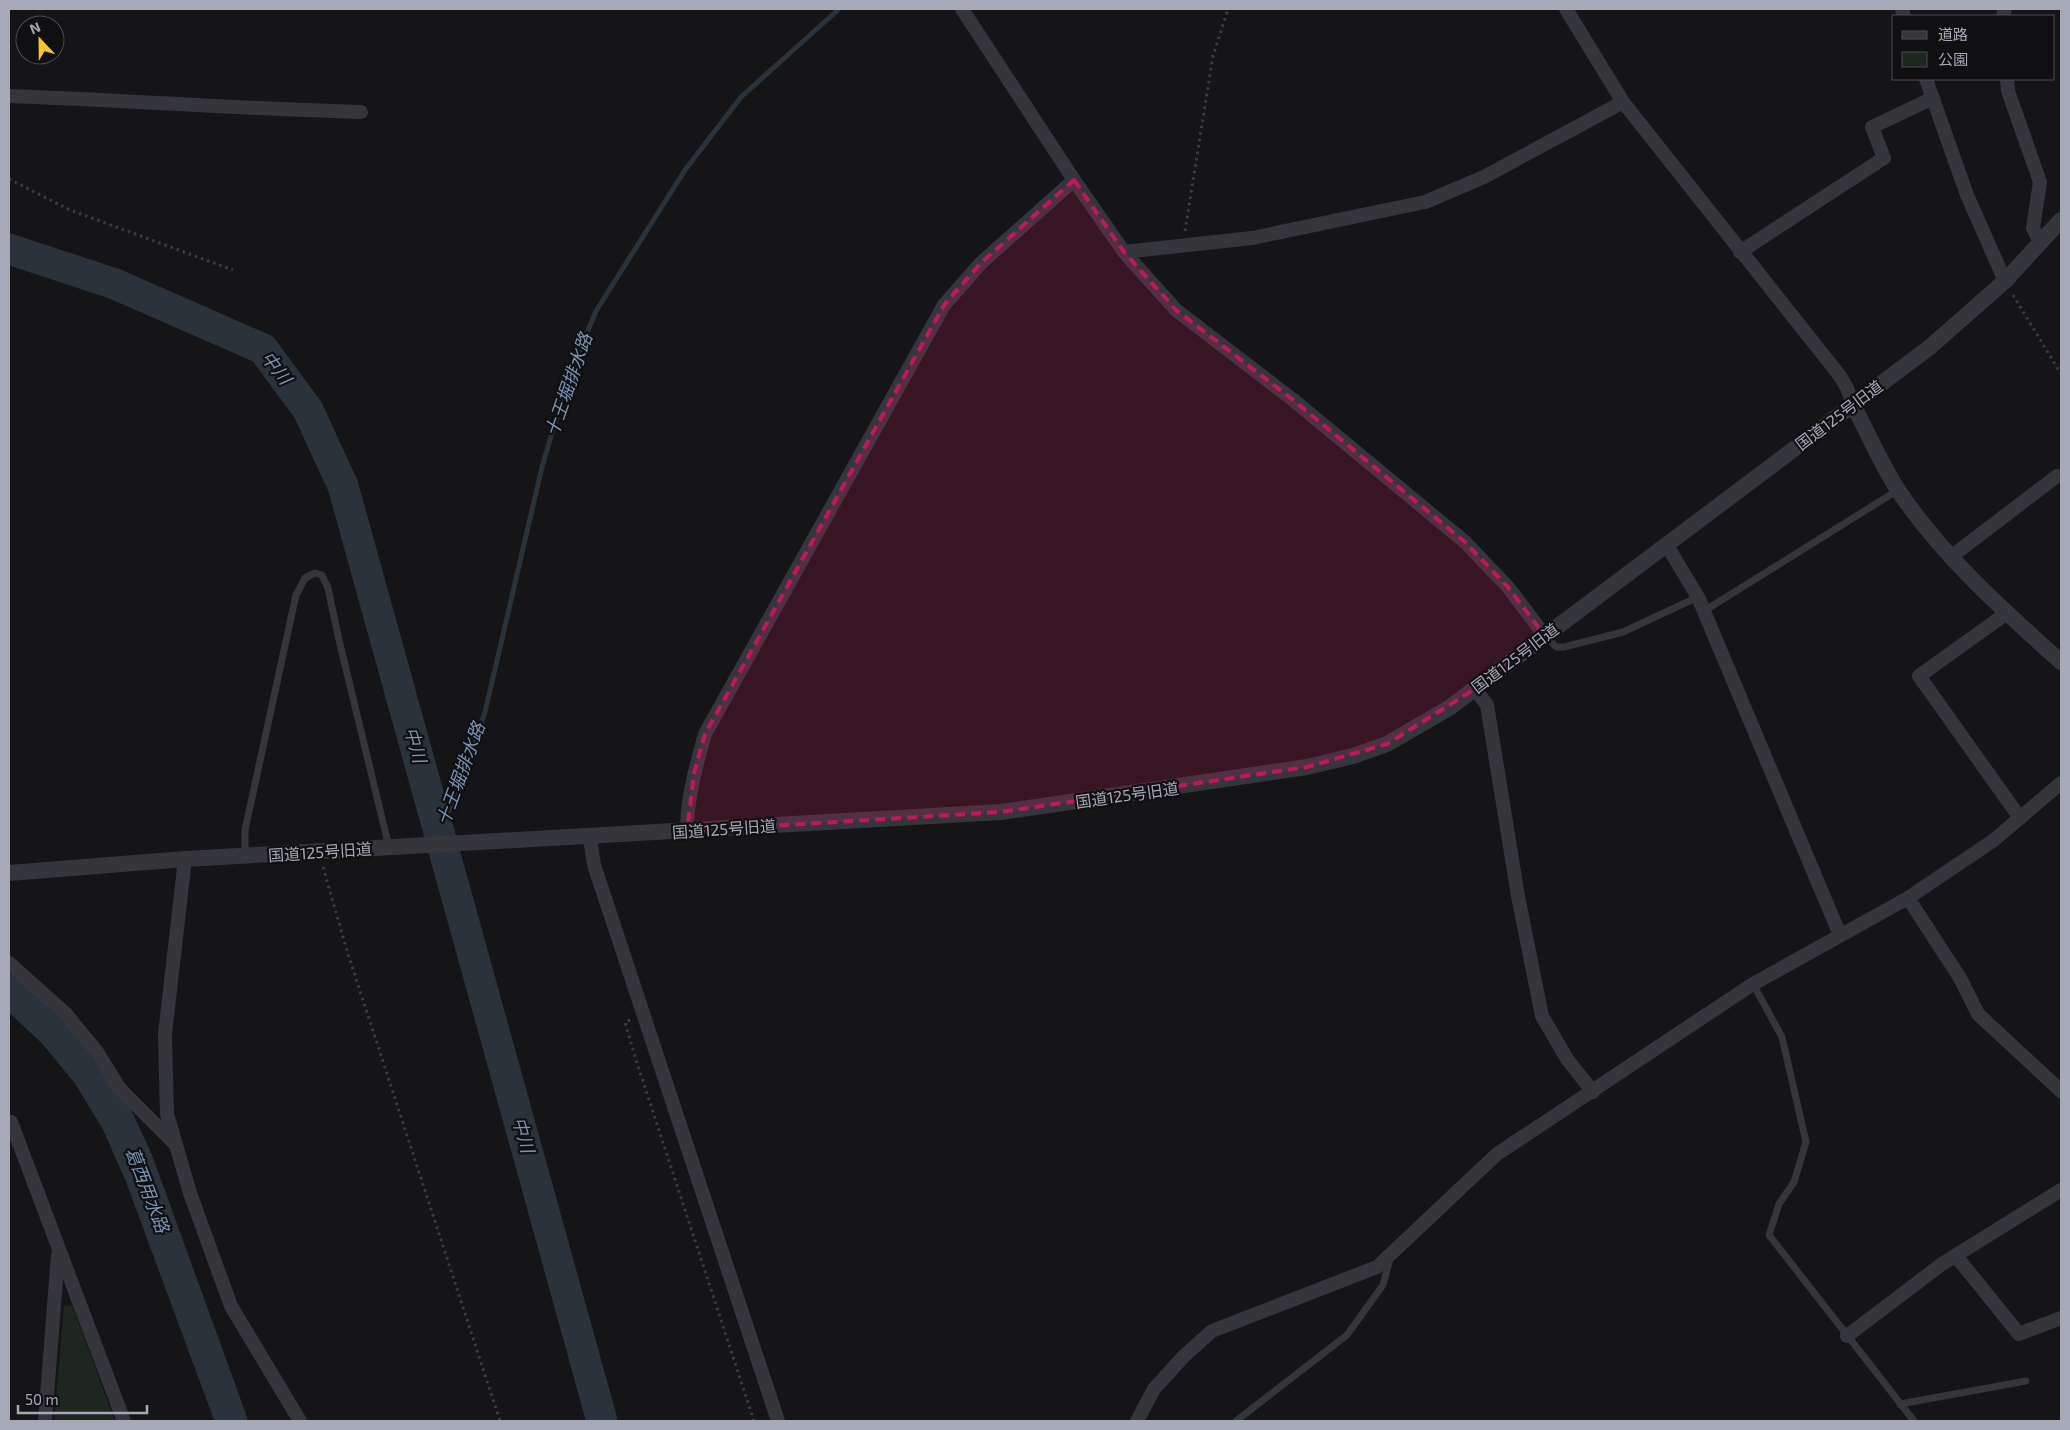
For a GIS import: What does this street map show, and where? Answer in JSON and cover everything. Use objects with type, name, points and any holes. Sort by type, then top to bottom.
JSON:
[{"type":"street","points":[[962,9],[1074,180],[1124,252],[1176,310],[1292,399],[1464,542],[1508,587],[1545,636]]},
{"type":"street","points":[[1566,9],[1623,102],[1840,376],[1853,405],[1898,490],[1952,556],[2007,613],[2061,662]]},
{"type":"street","points":[[1926,80],[1967,195],[2005,282]]},
{"type":"street","points":[[2007,80],[2008,91],[2040,182],[2033,228],[2040,243]]},
{"type":"street","points":[[9,96],[96,99],[244,109],[362,112]]},
{"type":"street","points":[[1740,252],[1884,158],[1872,127],[1933,98]]},
{"type":"street","points":[[1124,252],[1252,238],[1425,202],[1484,177],[1623,102]]},
{"type":"street","points":[[687,831],[687,812],[694,773],[705,734],[944,305],[981,263],[1074,180]]},
{"type":"street","name":"国道125号旧道","points":[[9,873],[185,859],[590,838],[1001,812],[1307,767],[1353,756],[1387,744],[1412,731],[1475,689],[1853,405],[1952,328],[2005,282],[2061,220]]},
{"type":"street","points":[[1952,556],[2057,476]]},
{"type":"street","points":[[1666,544],[1698,596],[1840,935]]},
{"type":"street","points":[[2007,613],[1919,676],[2020,818]]},
{"type":"street","points":[[1475,689],[1487,705],[1518,896],[1542,1016],[1568,1059],[1593,1092]]},
{"type":"street","points":[[1137,1421],[1154,1389],[1184,1356],[1212,1331],[1377,1267],[1497,1154],[1754,984],[1908,898],[1994,840],[2061,783]]},
{"type":"street","points":[[590,838],[594,865],[778,1421]]},
{"type":"street","points":[[185,859],[165,1034],[167,1114],[190,1194],[231,1306],[300,1421]]},
{"type":"street","points":[[1908,898],[1960,978],[1978,1014],[2061,1091]]},
{"type":"street","points":[[9,963],[66,1014],[97,1052],[120,1089],[176,1145]]},
{"type":"street","points":[[9,1122],[11,1122],[124,1421]]},
{"type":"street","points":[[1847,1336],[1956,1256],[2061,1190]]},
{"type":"street","points":[[45,1421],[59,1252]]},
{"type":"street","points":[[1956,1256],[2019,1334],[2061,1318]]},
{"type":"lane","points":[[1704,611],[1898,490]]},
{"type":"lane","points":[[245,857],[246,830],[296,595],[305,578],[315,573],[322,575],[328,588],[339,640],[394,847]]},
{"type":"lane","points":[[1545,636],[1556,647],[1564,647],[1623,632],[1698,596]]},
{"type":"lane","points":[[1754,984],[1782,1037],[1806,1142],[1794,1182],[1779,1204],[1769,1235],[1914,1421]]},
{"type":"lane","points":[[1236,1421],[1347,1335],[1383,1286],[1391,1254]]},
{"type":"lane","points":[[1900,1404],[2026,1381]]},
{"type":"path","points":[[1182,247],[1214,56],[1228,9]]},
{"type":"path","points":[[9,180],[70,210],[233,270]]},
{"type":"path","points":[[2005,282],[2061,374]]},
{"type":"path","points":[[322,864],[347,951],[500,1421]]},
{"type":"path","points":[[643,1016],[625,1022],[754,1421]]},
{"type":"highlighted area","points":[[1074,180],[1124,252],[1176,310],[1292,399],[1465,542],[1508,587],[1545,636],[1475,689],[1387,744],[1307,767],[1001,812],[687,831],[694,773],[705,734],[944,305],[981,263]]},
{"type":"green space","points":[[72,1305],[115,1421],[54,1421],[64,1306]]},
{"type":"waterway","name":"十王堀排水路","points":[[439,835],[464,774],[485,712],[542,467],[568,379],[596,311],[685,170],[741,97],[839,9]]},
{"type":"waterway","name":"中川","points":[[9,249],[115,284],[263,349],[308,410],[343,486],[602,1421]]},
{"type":"waterway","name":"葛西用水路","points":[[9,990],[35,1012],[78,1059],[113,1108],[137,1159],[232,1421]]},
{"type":"waterway","points":[[9,1009],[44,1042],[77,1082],[105,1128],[128,1180],[217,1421]]}]
